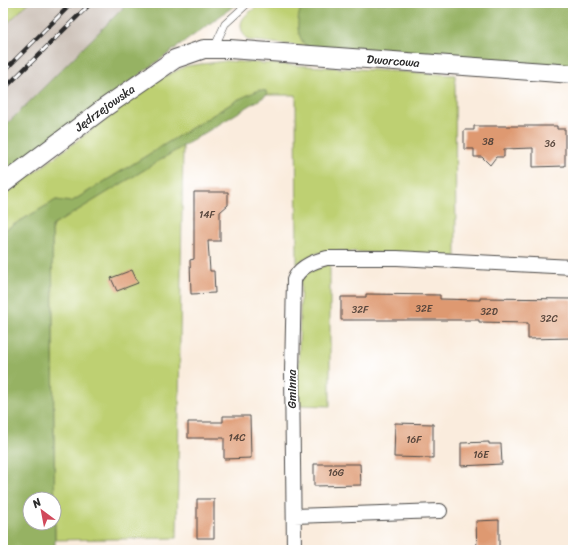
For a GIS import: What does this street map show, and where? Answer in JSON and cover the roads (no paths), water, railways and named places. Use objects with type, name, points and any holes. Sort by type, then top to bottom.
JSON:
[{"type":"street","name":"Dworcowa","points":[[214,48],[573,74]]},
{"type":"street","name":"Jędrzejowska","points":[[3,184],[104,108],[166,65],[194,51],[214,48]]},
{"type":"street","name":"Gminna","points":[[294,550],[292,372],[294,280],[296,273],[317,260],[327,258],[362,258],[573,267]]},
{"type":"street","points":[[294,516],[440,511]]},
{"type":"lane","points":[[214,48],[225,24],[248,3]]},
{"type":"railway","points":[[3,72],[72,3]]},
{"type":"railway","points":[[3,90],[91,3]]}]
